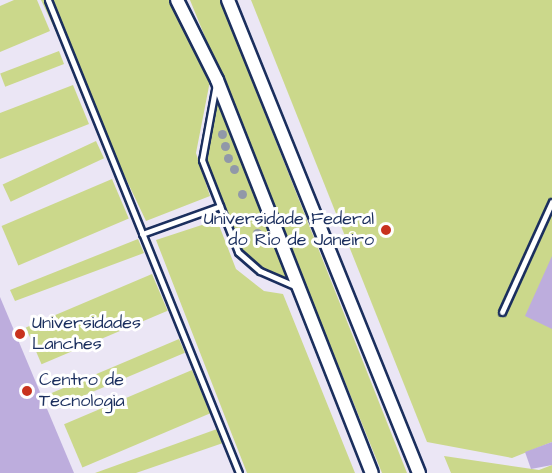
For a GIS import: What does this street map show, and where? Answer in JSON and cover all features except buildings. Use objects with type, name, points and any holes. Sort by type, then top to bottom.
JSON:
[{"type":"street","points":[[177,0],[217,80],[301,288],[372,473]]},
{"type":"street","points":[[228,0],[338,282],[419,473]]},
{"type":"lane","points":[[48,0],[239,473]]},
{"type":"lane","points":[[217,80],[202,156],[220,206],[245,260],[275,281],[301,288]]},
{"type":"lane","points":[[502,312],[552,202]]},
{"type":"lane","points":[[142,234],[220,206]]},
{"type":"green space","points":[[14,0],[37,0],[50,31],[0,52],[0,6]]},
{"type":"green space","points":[[41,0],[169,0],[210,81],[196,153],[210,196],[146,221]]},
{"type":"green space","points":[[190,0],[220,0],[407,473],[382,473]]},
{"type":"green space","points":[[251,0],[552,0],[552,442],[512,458],[427,442]]},
{"type":"green space","points":[[59,51],[64,64],[5,87],[0,74]]},
{"type":"green space","points":[[73,85],[89,124],[0,159],[0,113]]},
{"type":"green space","points":[[218,97],[295,283],[278,279],[241,250],[205,161]]},
{"type":"green space","points":[[96,141],[104,158],[11,202],[3,185]]},
{"type":"green space","points":[[112,179],[129,219],[18,265],[2,226]]},
{"type":"green space","points":[[217,220],[236,269],[264,291],[283,294],[355,473],[247,473],[156,240]]},
{"type":"green space","points":[[138,239],[144,253],[15,301],[10,290]]},
{"type":"green space","points":[[152,274],[168,311],[42,364],[26,328]]},
{"type":"green space","points":[[179,339],[185,353],[57,407],[51,393]]},
{"type":"green space","points":[[192,370],[210,413],[82,468],[64,424]]},
{"type":"green space","points":[[217,429],[223,443],[136,473],[95,473]]},
{"type":"green space","points":[[444,456],[539,470],[552,465],[552,473],[451,473]]},
{"type":"place","name":"Universidade Federal do Rio de Janeiro","points":[[386,230]]},
{"type":"place","name":"Universidades Lanches","points":[[20,334]]},
{"type":"place","name":"Centro de Tecnologia","points":[[27,391]]}]
